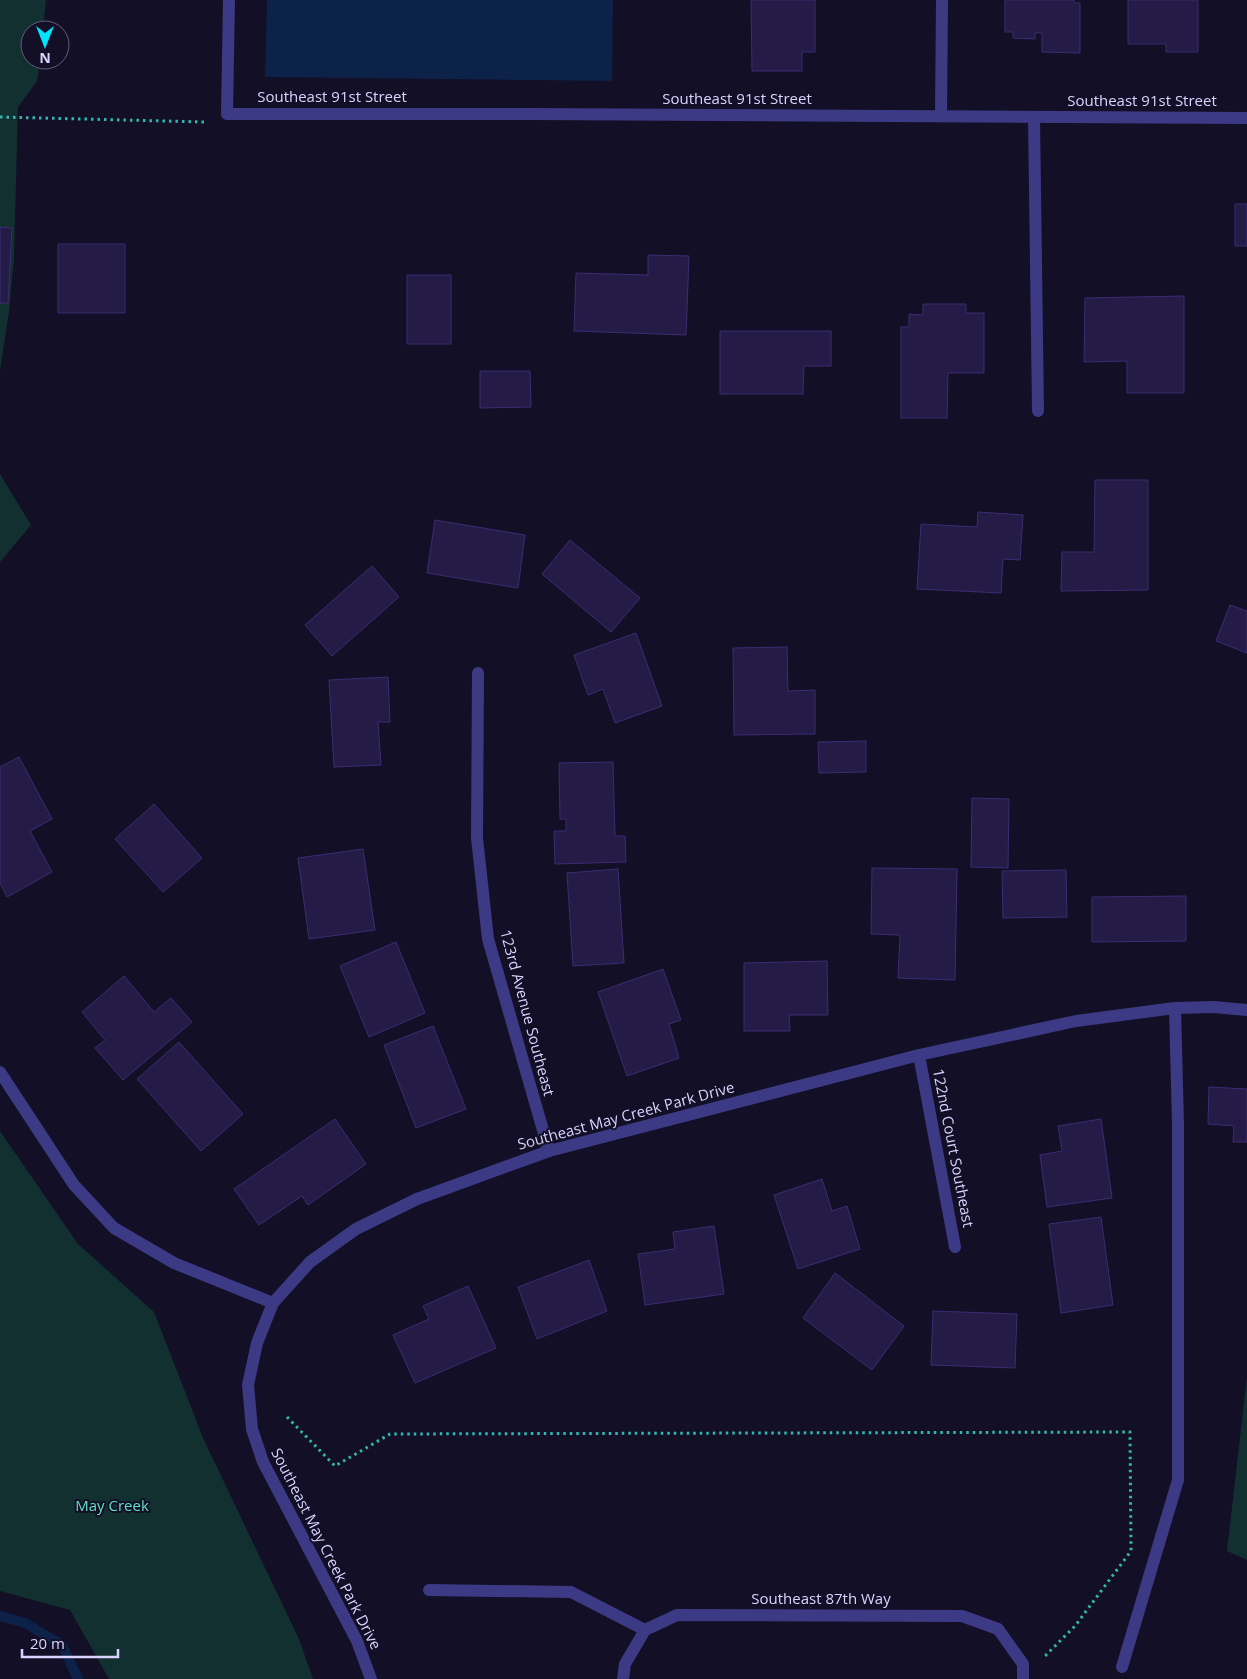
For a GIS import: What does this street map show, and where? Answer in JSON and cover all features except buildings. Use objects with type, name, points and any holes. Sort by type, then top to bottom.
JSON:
[{"type":"street","name":"Southeast 91st Street","points":[[229,0],[227,114],[1247,118]]},
{"type":"street","points":[[941,116],[942,0]]},
{"type":"street","points":[[1034,117],[1038,410]]},
{"type":"street","name":"123rd Avenue Southeast","points":[[478,673],[477,838],[488,939],[549,1151]]},
{"type":"street","name":"Southeast May Creek Park Drive","points":[[371,1679],[357,1641],[262,1462],[252,1429],[248,1385],[257,1343],[273,1303],[310,1262],[356,1229],[417,1199],[549,1151],[919,1055],[1076,1021],[1175,1008],[1214,1007],[1247,1010]]},
{"type":"street","points":[[1122,1667],[1178,1480],[1178,1124],[1175,1008]]},
{"type":"street","name":"122nd Court Southeast","points":[[919,1055],[955,1247]]},
{"type":"street","points":[[0,1072],[74,1185],[114,1228],[174,1263],[273,1303]]},
{"type":"street","points":[[429,1590],[571,1592],[645,1630],[625,1664],[623,1679]]},
{"type":"street","name":"Southeast 87th Way","points":[[645,1630],[677,1615],[962,1616],[998,1629],[1023,1664],[1023,1678]]},
{"type":"path","points":[[0,117],[209,122]]},
{"type":"path","points":[[287,1417],[335,1466],[390,1434],[1130,1432],[1131,1551],[1075,1626],[1023,1678]]},
{"type":"green space","points":[[0,0],[46,0],[44,20],[20,20],[20,70],[39,70],[37,81],[18,107],[14,257],[9,312],[0,371]]},
{"type":"green space","points":[[0,474],[31,525],[0,562]]},
{"type":"green space","name":"May Creek","points":[[0,1131],[78,1244],[154,1312],[203,1438],[299,1639],[313,1679],[109,1679],[70,1610],[0,1591]]},
{"type":"green space","points":[[1247,1376],[1247,1560],[1227,1551]]},
{"type":"water","points":[[267,0],[613,0],[612,81],[265,77]]},
{"type":"waterway","points":[[0,1616],[25,1623],[62,1645],[78,1679]]}]
